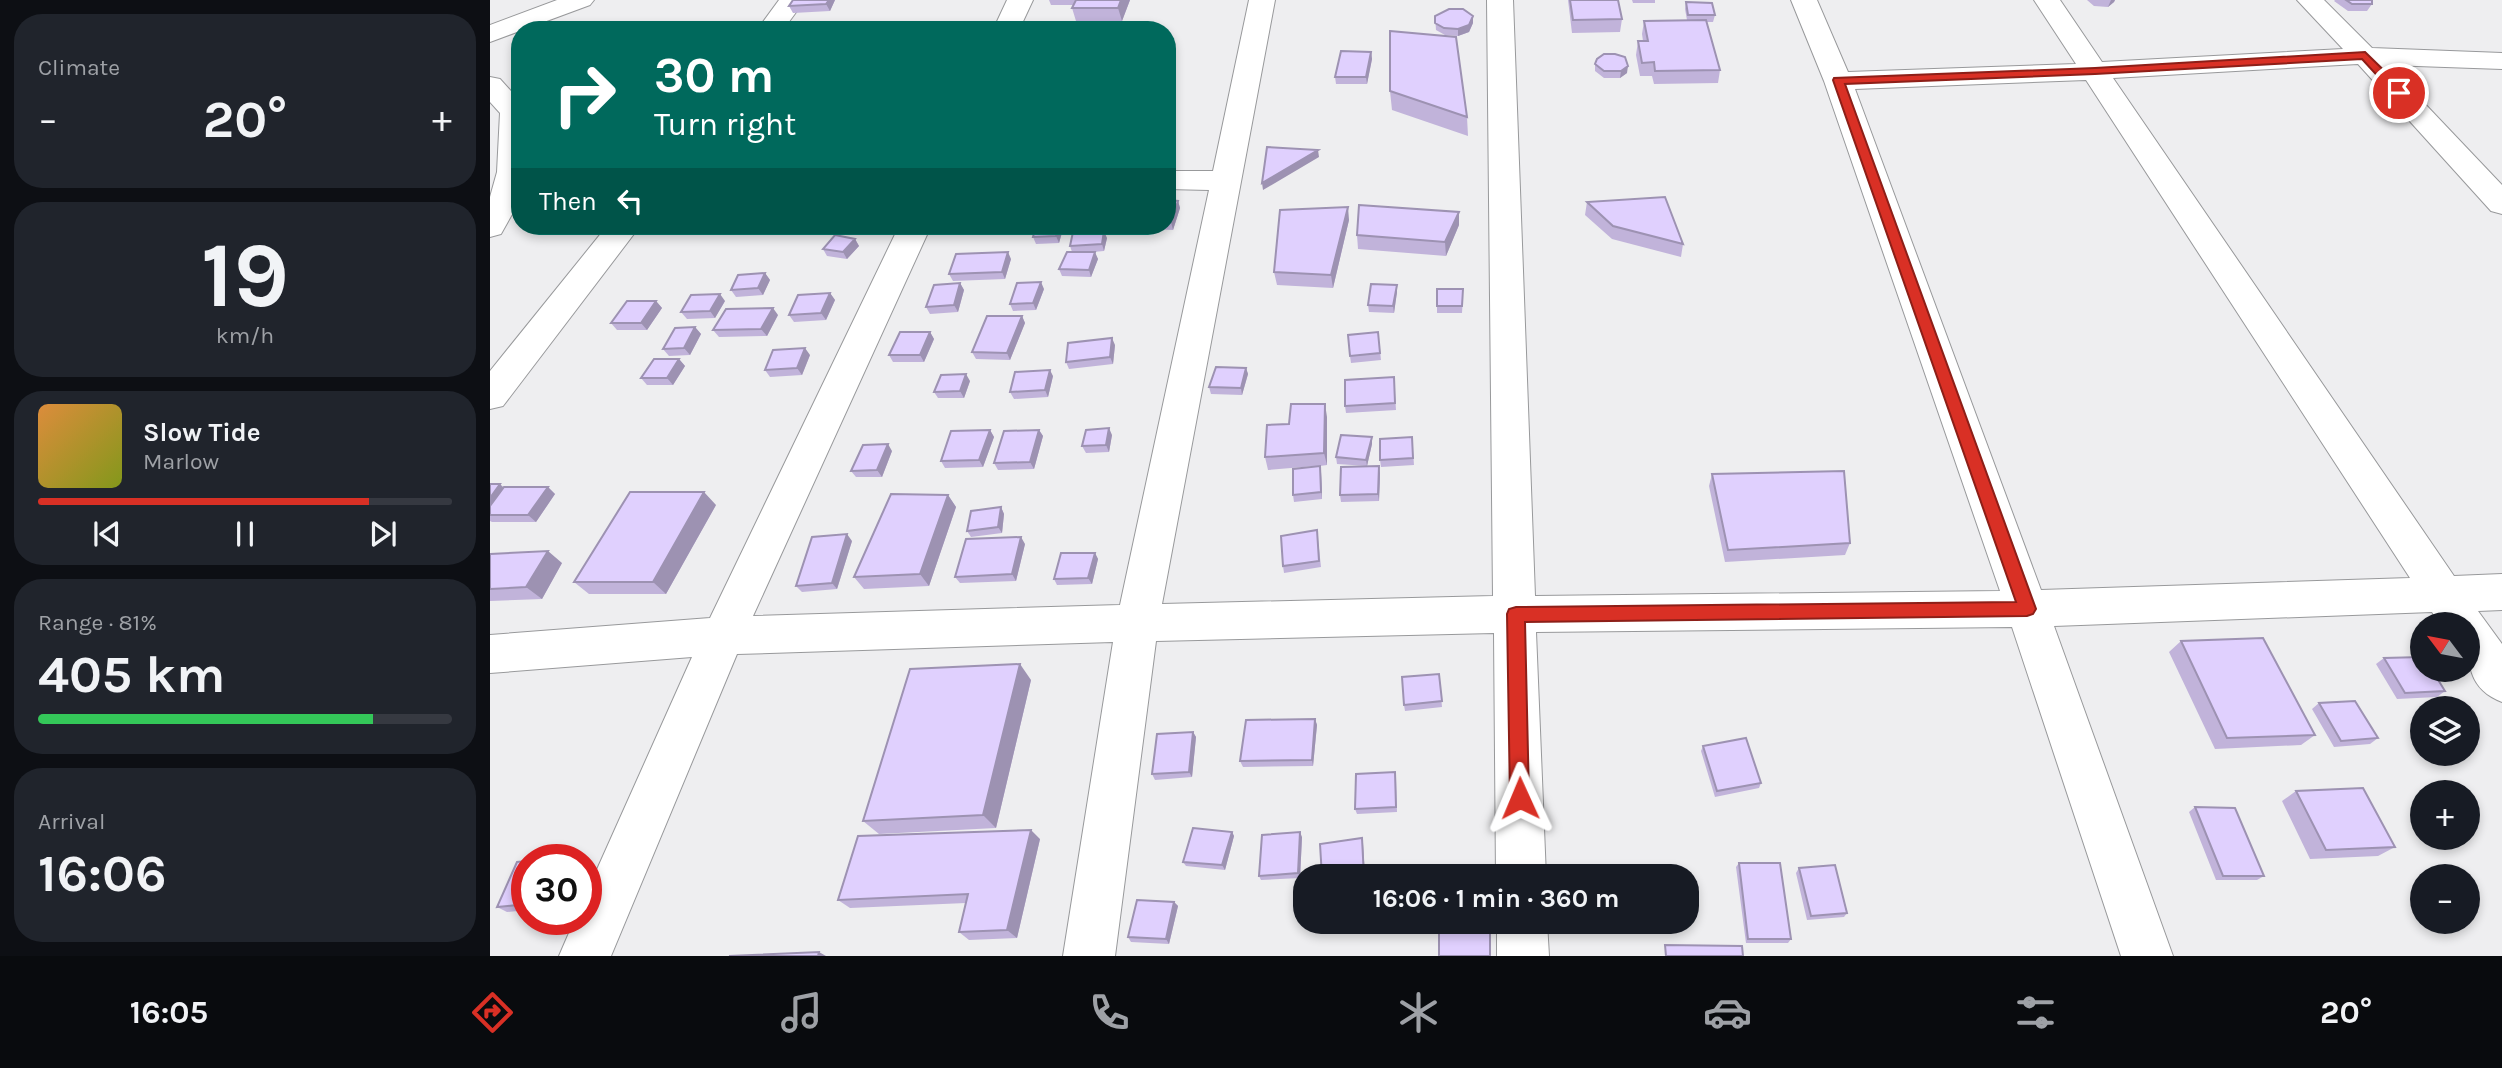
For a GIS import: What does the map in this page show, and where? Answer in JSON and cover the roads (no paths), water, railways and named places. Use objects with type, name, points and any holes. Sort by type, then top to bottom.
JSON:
[{"type":"street","points":[[525,21],[581,0]]},
{"type":"street","points":[[777,21],[792,0]]},
{"type":"street","points":[[1010,21],[1020,0]]},
{"type":"street","points":[[1089,956],[1137,622],[1262,0]]},
{"type":"street","points":[[1500,0],[1521,864]]},
{"type":"street","points":[[1804,0],[1838,80],[2027,609],[2147,956]]},
{"type":"street","points":[[2047,0],[2454,609]]},
{"type":"street","points":[[2310,0],[2502,204]]},
{"type":"street","points":[[490,34],[511,26]]},
{"type":"street","points":[[1838,80],[2095,71],[2365,56],[2502,61]]},
{"type":"street","points":[[490,85],[511,109]]},
{"type":"street","points":[[1176,180],[1224,181]]},
{"type":"street","points":[[490,227],[504,205],[511,183]]},
{"type":"street","points":[[490,396],[617,235]]},
{"type":"street","points":[[585,956],[723,636],[911,235]]},
{"type":"street","points":[[490,654],[723,636],[1137,622],[1516,614],[2027,609],[2454,609],[2502,592]]},
{"type":"street","points":[[2480,648],[2502,682]]},
{"type":"street","points":[[1522,934],[1523,956]]}]
